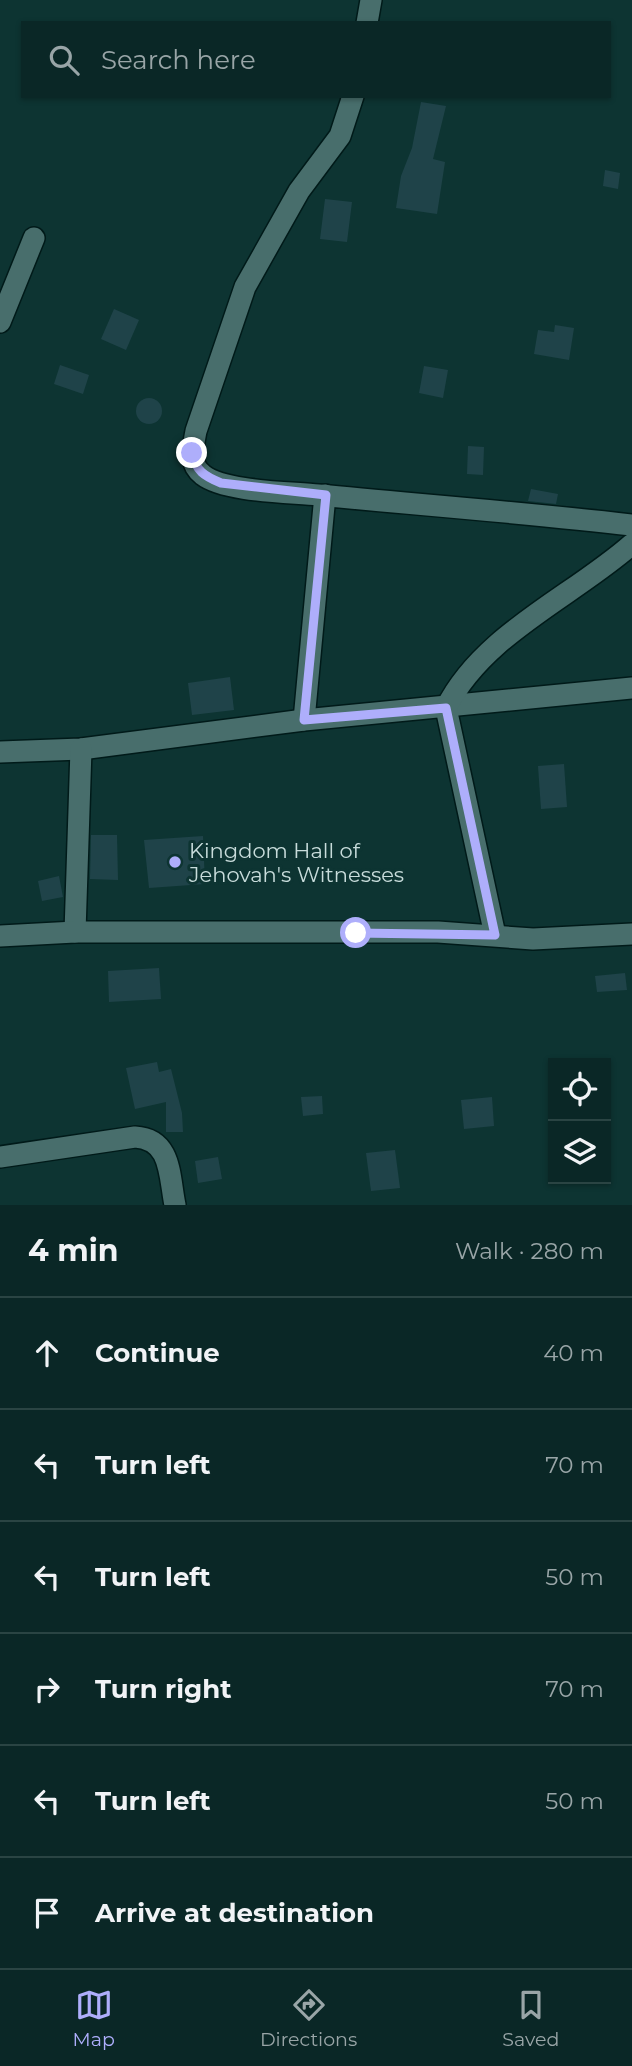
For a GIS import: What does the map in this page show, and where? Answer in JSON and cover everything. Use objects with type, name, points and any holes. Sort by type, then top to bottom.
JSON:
[{"type":"street","points":[[367,21],[372,0]]},
{"type":"street","points":[[352,98],[341,136],[299,191],[245,287],[192,453],[195,468],[205,477],[221,483],[632,525]]},
{"type":"street","points":[[0,322],[34,238]]},
{"type":"street","points":[[304,720],[326,495]]},
{"type":"street","points":[[495,935],[446,708],[457,687],[501,643],[632,544]]},
{"type":"street","points":[[0,752],[81,749],[304,720],[632,688]]},
{"type":"street","points":[[75,932],[81,749]]},
{"type":"street","points":[[0,936],[75,932],[495,935],[533,939],[632,934]]},
{"type":"street","points":[[0,1157],[150,1137],[160,1145],[165,1157],[176,1205]]},
{"type":"building","points":[[421,102],[446,106],[433,159],[445,162],[437,214],[396,208],[401,176],[412,148]]},
{"type":"building","points":[[605,170],[620,173],[618,189],[603,186]]},
{"type":"building","points":[[325,199],[352,202],[347,242],[320,239]]},
{"type":"building","points":[[114,309],[139,320],[126,350],[101,339]]},
{"type":"building","points":[[555,325],[574,328],[569,360],[534,354],[538,330],[554,332]]},
{"type":"building","points":[[60,365],[89,375],[83,394],[54,384]]},
{"type":"building","points":[[424,366],[448,370],[443,398],[419,393]]},
{"type":"building","points":[[149,398],[158,402],[162,411],[158,420],[149,424],[140,420],[136,411],[140,402]]},
{"type":"building","points":[[468,446],[484,447],[483,475],[467,474]]},
{"type":"building","points":[[531,489],[558,494],[556,504],[528,501]]},
{"type":"building","points":[[230,677],[234,710],[192,715],[188,683]]},
{"type":"building","points":[[564,764],[567,807],[541,809],[538,766]]},
{"type":"building","points":[[91,835],[117,835],[118,880],[90,879]]},
{"type":"building","name":"Kingdom Hall of Jehovah's Witnesses","points":[[203,836],[205,884],[149,888],[144,840]]},
{"type":"building","points":[[59,876],[63,897],[42,901],[38,881]]},
{"type":"building","points":[[159,968],[161,999],[109,1002],[108,971]]},
{"type":"building","points":[[625,973],[627,990],[597,992],[595,976]]},
{"type":"building","points":[[157,1062],[159,1072],[171,1069],[182,1113],[183,1132],[166,1132],[166,1102],[135,1109],[126,1068]]},
{"type":"building","points":[[322,1096],[323,1114],[303,1116],[301,1097]]},
{"type":"building","points":[[492,1097],[494,1126],[464,1129],[461,1100]]},
{"type":"building","points":[[395,1150],[400,1188],[371,1191],[366,1153]]},
{"type":"building","points":[[218,1157],[222,1179],[198,1183],[195,1161]]},
{"type":"place","name":"Kingdom Hall of Jehovah's Witnesses","points":[[175,862]]},
{"type":"route","points":[[192,453],[195,468],[205,477],[221,483],[326,495],[304,720],[446,708],[495,935],[438,932],[356,933]]}]
